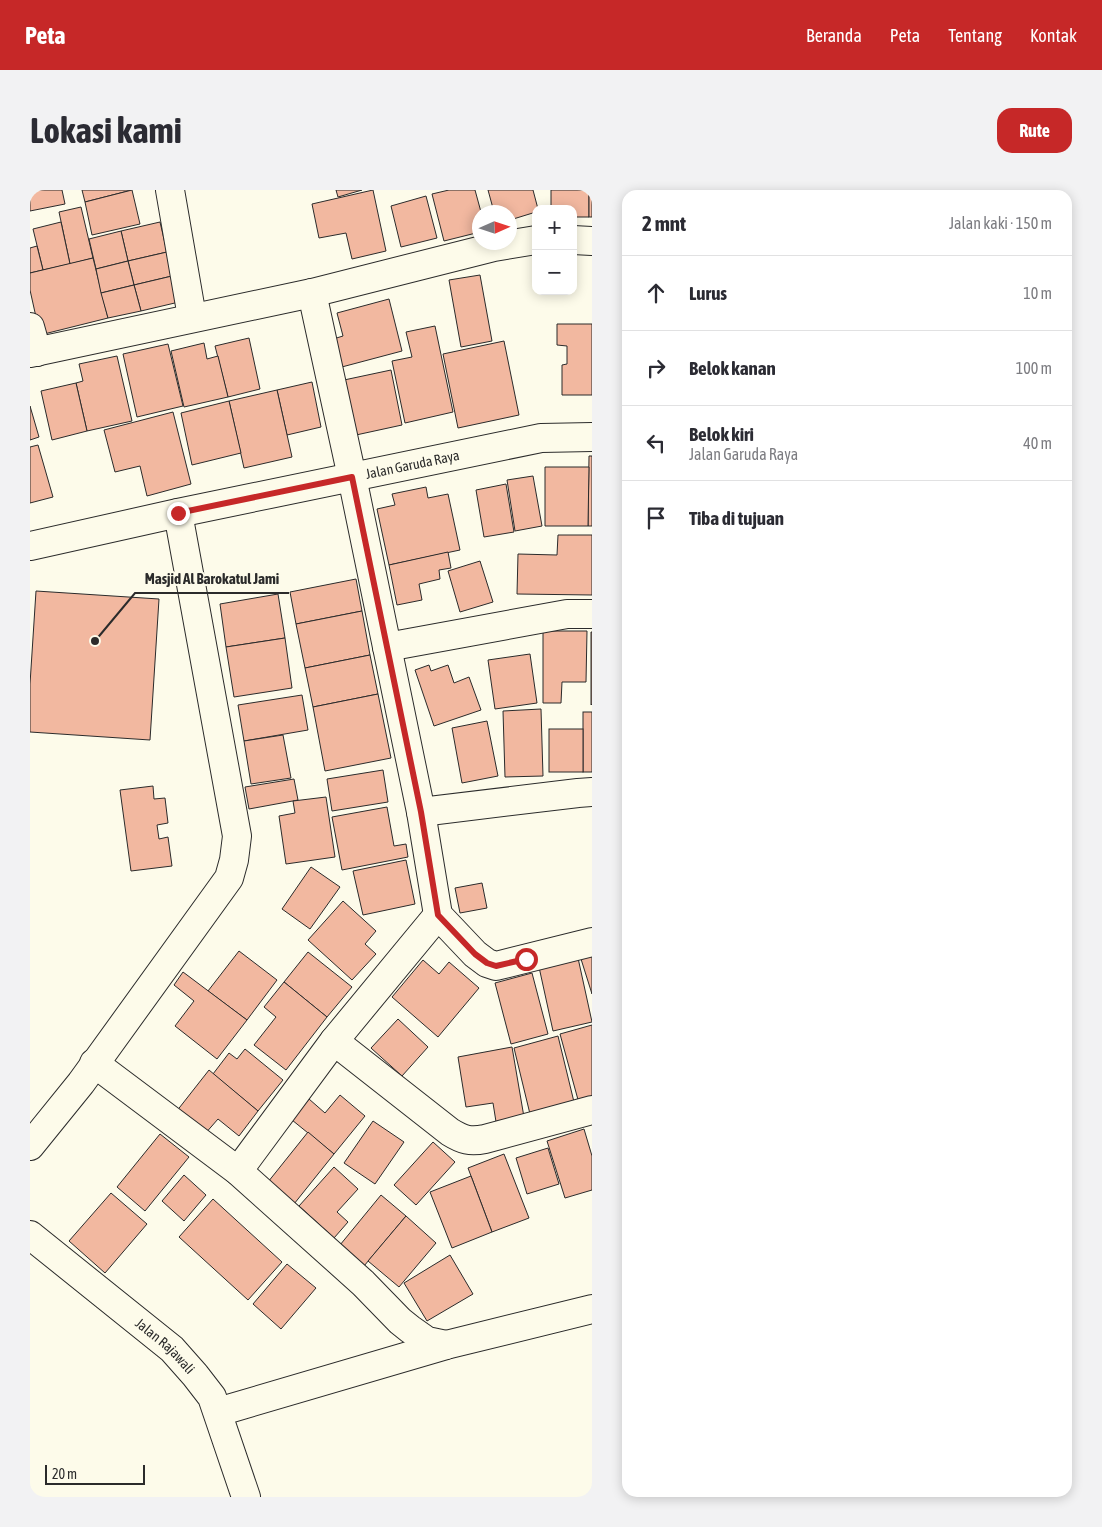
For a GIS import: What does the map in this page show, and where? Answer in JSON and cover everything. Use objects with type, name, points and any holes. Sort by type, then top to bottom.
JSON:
[{"type":"street","points":[[170,190],[192,317]]},
{"type":"street","points":[[577,240],[592,241]]},
{"type":"street","points":[[32,344],[192,317],[312,293],[494,248],[532,241]]},
{"type":"street","points":[[312,293],[421,812],[438,915],[475,954],[487,963],[496,966],[592,942]]},
{"type":"street","name":"Jalan Garuda Raya","points":[[30,546],[178,513],[541,438],[592,437]]},
{"type":"street","points":[[30,1146],[81,1083],[229,878],[234,860],[236,828],[178,513]]},
{"type":"street","points":[[387,647],[568,614],[592,614]]},
{"type":"street","points":[[421,812],[592,792]]},
{"type":"street","points":[[238,1171],[334,1041],[438,915]]},
{"type":"street","points":[[334,1041],[450,1132],[463,1140],[485,1139],[592,1110]]},
{"type":"street","points":[[94,1063],[238,1171],[363,1283],[400,1321],[427,1341],[446,1345]]},
{"type":"street","name":"Jalan Rajawali","points":[[30,1235],[172,1350],[212,1397],[246,1497]]},
{"type":"street","points":[[218,1412],[446,1345],[592,1310]]},
{"type":"building","points":[[30,190],[62,190],[65,204],[30,211]]},
{"type":"building","points":[[82,190],[132,190],[85,202]]},
{"type":"building","points":[[132,190],[140,224],[92,235],[85,202]]},
{"type":"building","points":[[336,190],[362,190],[338,197]]},
{"type":"building","points":[[373,190],[386,251],[352,259],[346,233],[319,238],[312,204]]},
{"type":"building","points":[[449,190],[475,190],[479,205],[472,205],[472,234],[444,241],[432,194]]},
{"type":"building","points":[[488,190],[533,190],[537,205],[532,205],[532,213],[517,218],[517,205],[492,205]]},
{"type":"building","points":[[551,190],[589,190],[589,217],[577,217],[577,205],[551,205]]},
{"type":"building","points":[[589,190],[592,190],[592,217],[589,217]]},
{"type":"building","points":[[426,196],[437,238],[401,247],[391,206]]},
{"type":"building","points":[[81,207],[93,258],[70,264],[59,212]]},
{"type":"building","points":[[61,222],[70,264],[43,270],[33,229]]},
{"type":"building","points":[[160,222],[167,252],[128,261],[121,231]]},
{"type":"building","points":[[121,231],[128,261],[96,269],[89,239]]},
{"type":"building","points":[[37,246],[43,270],[30,273],[30,248]]},
{"type":"building","points":[[167,252],[172,276],[134,285],[128,261]]},
{"type":"building","points":[[93,258],[108,318],[40,335],[30,290],[30,273]]},
{"type":"building","points":[[128,261],[134,285],[101,293],[96,269]]},
{"type":"building","points":[[480,275],[492,341],[461,347],[449,280]]},
{"type":"building","points":[[172,276],[179,302],[141,311],[134,285]]},
{"type":"building","points":[[134,285],[141,311],[108,318],[101,293]]},
{"type":"building","points":[[389,299],[402,351],[338,368],[330,340],[343,336],[337,313]]},
{"type":"building","points":[[557,324],[592,324],[592,395],[562,395],[562,365],[567,364],[567,346],[557,345]]},
{"type":"building","points":[[435,326],[453,412],[405,423],[392,361],[412,357],[406,332]]},
{"type":"building","points":[[249,338],[260,389],[228,397],[215,346]]},
{"type":"building","points":[[504,341],[519,415],[458,428],[443,354]]},
{"type":"building","points":[[204,343],[207,359],[218,356],[228,397],[184,407],[171,351]]},
{"type":"building","points":[[168,344],[183,406],[137,417],[123,354]]},
{"type":"building","points":[[117,356],[132,421],[87,431],[76,383],[83,381],[79,364]]},
{"type":"building","points":[[391,370],[402,425],[356,435],[344,380]]},
{"type":"building","points":[[312,382],[321,427],[287,435],[277,390]]},
{"type":"building","points":[[76,383],[87,431],[52,440],[41,391]]},
{"type":"building","points":[[277,390],[292,457],[244,468],[229,401]]},
{"type":"building","points":[[229,401],[241,453],[192,465],[181,413]]},
{"type":"building","points":[[30,406],[39,437],[30,440]]},
{"type":"building","points":[[173,412],[191,484],[147,496],[140,466],[115,472],[104,430]]},
{"type":"building","points":[[38,445],[53,497],[30,503],[30,447]]},
{"type":"building","points":[[589,456],[592,456],[592,526],[588,526]]},
{"type":"building","points":[[545,467],[589,467],[588,526],[545,526]]},
{"type":"building","points":[[533,476],[542,526],[515,531],[507,480]]},
{"type":"building","points":[[506,484],[514,532],[484,537],[476,490]]},
{"type":"building","points":[[426,487],[428,498],[448,494],[460,550],[389,565],[377,509],[395,505],[392,494]]},
{"type":"building","points":[[558,535],[592,535],[592,595],[517,594],[518,554],[557,555]]},
{"type":"building","points":[[448,552],[451,568],[439,570],[440,579],[419,584],[422,600],[397,605],[389,565]]},
{"type":"building","points":[[480,561],[493,602],[460,612],[448,571]]},
{"type":"building","points":[[356,579],[362,611],[296,624],[290,592]]},
{"type":"building","points":[[36,591],[159,599],[150,740],[30,732],[30,684]]},
{"type":"building","points":[[278,594],[285,638],[226,647],[220,604]]},
{"type":"building","points":[[362,611],[370,655],[305,668],[296,624]]},
{"type":"building","points":[[543,631],[587,631],[586,682],[562,682],[561,703],[543,703]]},
{"type":"building","points":[[591,632],[592,704],[591,705]]},
{"type":"building","points":[[285,638],[292,688],[234,697],[226,647]]},
{"type":"building","points":[[530,654],[537,703],[495,709],[488,660]]},
{"type":"building","points":[[370,655],[378,694],[313,707],[305,668]]},
{"type":"building","points":[[429,665],[431,671],[448,665],[454,683],[469,677],[481,710],[434,726],[415,670]]},
{"type":"building","points":[[378,694],[391,758],[325,771],[313,707]]},
{"type":"building","points":[[302,695],[308,730],[244,741],[238,705]]},
{"type":"building","points":[[541,709],[543,776],[505,777],[503,711]]},
{"type":"building","points":[[583,712],[592,712],[592,772],[583,772]]},
{"type":"building","points":[[487,721],[498,776],[462,783],[452,728]]},
{"type":"building","points":[[549,729],[583,729],[583,772],[549,772]]},
{"type":"building","points":[[283,735],[291,778],[251,784],[244,741]]},
{"type":"building","points":[[383,770],[388,802],[332,811],[327,779]]},
{"type":"building","points":[[294,779],[298,800],[249,809],[245,787]]},
{"type":"building","points":[[153,786],[154,799],[165,798],[168,823],[157,825],[159,839],[168,837],[172,866],[131,871],[120,790]]},
{"type":"building","points":[[326,797],[335,857],[286,864],[279,816],[295,813],[293,801]]},
{"type":"building","points":[[387,807],[394,846],[406,844],[408,857],[342,870],[332,817]]},
{"type":"building","points":[[406,860],[415,904],[363,915],[353,871]]},
{"type":"building","points":[[311,867],[340,887],[310,929],[282,909]]},
{"type":"building","points":[[482,883],[487,908],[460,913],[455,888]]},
{"type":"building","points":[[343,901],[376,931],[365,944],[376,954],[352,980],[308,940]]},
{"type":"building","points":[[239,951],[277,980],[247,1020],[208,991]]},
{"type":"building","points":[[308,952],[352,987],[327,1017],[284,982]]},
{"type":"building","points":[[592,956],[592,994],[581,959]]},
{"type":"building","points":[[578,958],[592,1022],[553,1031],[539,967]]},
{"type":"building","points":[[423,960],[439,974],[449,962],[479,988],[438,1037],[392,997]]},
{"type":"building","points":[[183,972],[247,1020],[217,1059],[175,1026],[194,1001],[174,985]]},
{"type":"building","points":[[532,973],[548,1034],[511,1044],[495,983]]},
{"type":"building","points":[[284,982],[327,1017],[286,1070],[254,1045],[276,1017],[264,1007]]},
{"type":"building","points":[[398,1019],[428,1047],[402,1076],[371,1048]]},
{"type":"building","points":[[592,1025],[592,1104],[580,1107],[560,1034]]},
{"type":"building","points":[[558,1036],[574,1102],[530,1114],[514,1048]]},
{"type":"building","points":[[512,1047],[525,1123],[497,1128],[493,1103],[466,1107],[458,1057]]},
{"type":"building","points":[[245,1049],[283,1080],[258,1111],[213,1074],[229,1053],[237,1059]]},
{"type":"building","points":[[209,1070],[258,1111],[239,1136],[218,1119],[204,1135],[176,1112]]},
{"type":"building","points":[[340,1095],[365,1116],[334,1154],[292,1120],[309,1099],[325,1113]]},
{"type":"building","points":[[373,1121],[404,1142],[375,1184],[344,1163]]},
{"type":"building","points":[[584,1129],[592,1156],[592,1190],[565,1198],[547,1141]]},
{"type":"building","points":[[308,1132],[334,1154],[294,1204],[268,1182]]},
{"type":"building","points":[[160,1134],[189,1157],[145,1211],[117,1187]]},
{"type":"building","points":[[433,1142],[455,1162],[416,1205],[394,1185]]},
{"type":"building","points":[[548,1148],[559,1184],[527,1194],[516,1158]]},
{"type":"building","points":[[504,1154],[529,1218],[492,1232],[468,1168]]},
{"type":"building","points":[[334,1167],[358,1189],[337,1212],[348,1222],[334,1238],[299,1206]]},
{"type":"building","points":[[184,1175],[206,1195],[184,1221],[162,1201]]},
{"type":"building","points":[[471,1176],[492,1232],[452,1248],[430,1192]]},
{"type":"building","points":[[111,1193],[147,1224],[105,1273],[69,1241]]},
{"type":"building","points":[[381,1195],[406,1216],[364,1266],[340,1245]]},
{"type":"building","points":[[213,1199],[282,1262],[248,1300],[179,1237]]},
{"type":"building","points":[[406,1216],[436,1243],[399,1287],[368,1261]]},
{"type":"building","points":[[450,1255],[473,1294],[427,1321],[404,1283]]},
{"type":"building","points":[[287,1264],[316,1288],[281,1329],[253,1304]]},
{"type":"place","name":"Masjid Al Barokatul Jami","points":[[95,641]]},
{"type":"route","points":[[178,513],[352,477],[421,812],[438,915],[475,954],[487,963],[496,966],[526,959]]}]
